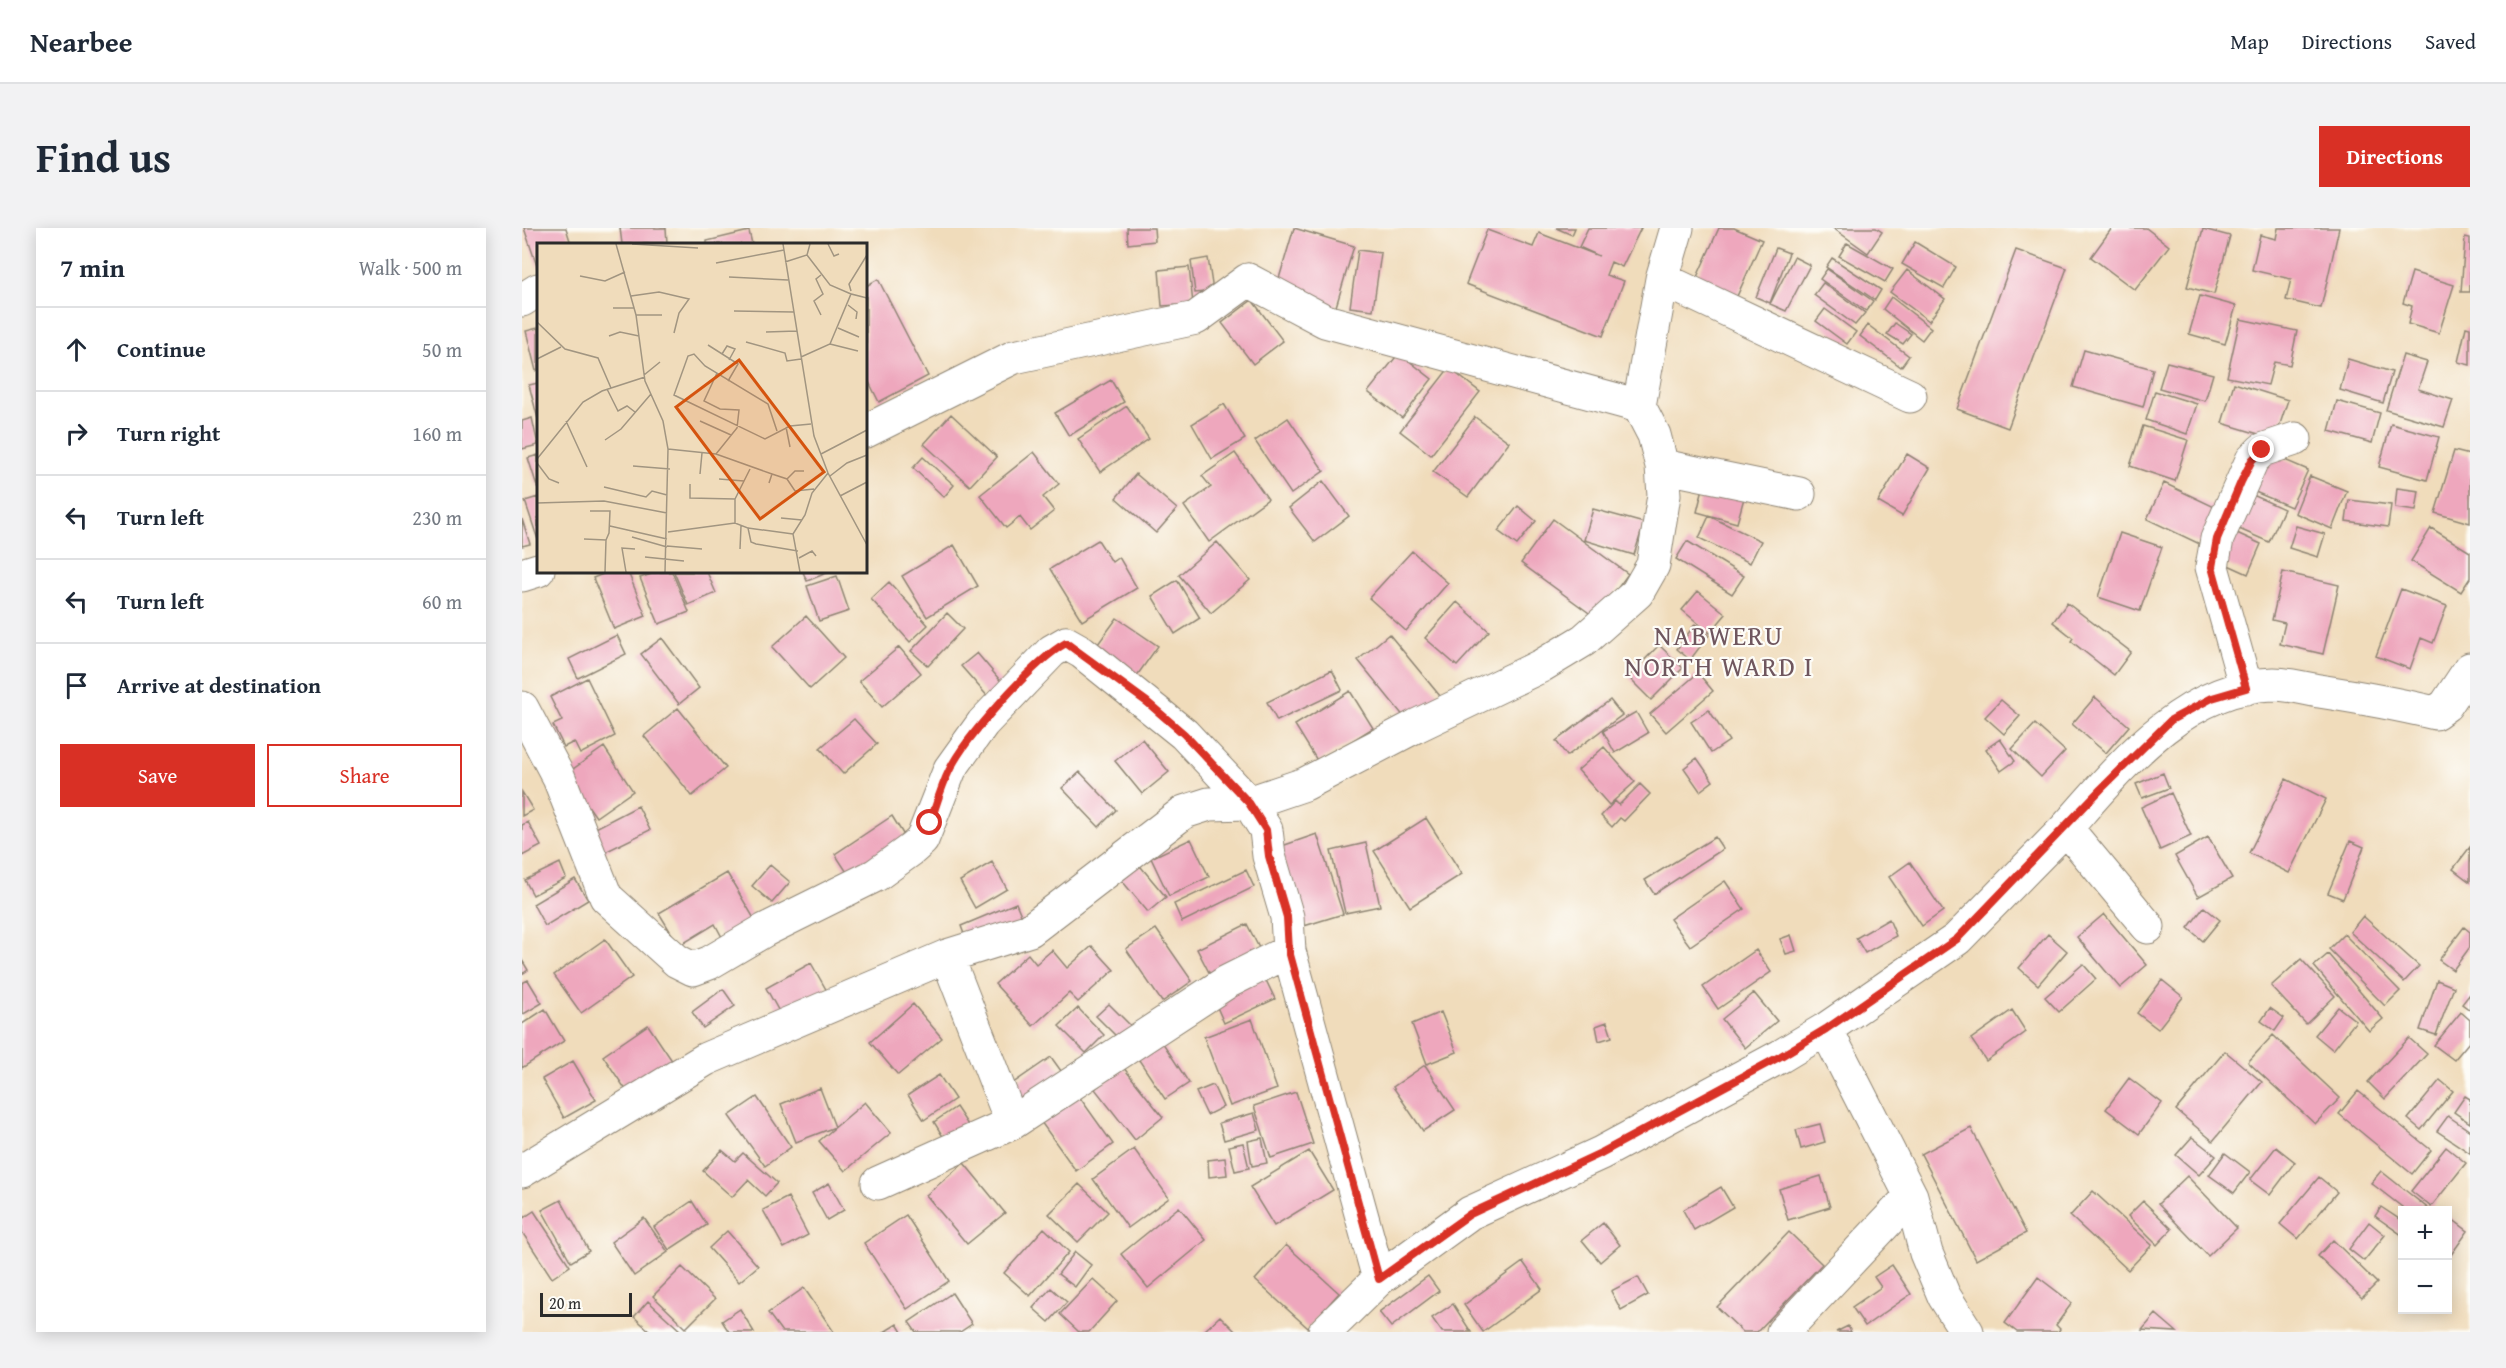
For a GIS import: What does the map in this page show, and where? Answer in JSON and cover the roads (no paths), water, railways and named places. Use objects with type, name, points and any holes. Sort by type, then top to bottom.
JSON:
[{"type":"street","points":[[522,1171],[706,1059],[947,956],[1030,930],[1184,812],[1209,804],[1249,803],[1305,784],[1416,726],[1541,666],[1584,640],[1637,593],[1653,565],[1662,520],[1662,466],[1654,435],[1639,406],[1662,279],[1677,228]]},
{"type":"street","points":[[1662,279],[1910,396]]},
{"type":"street","points":[[867,430],[1014,357],[1196,318],[1248,280],[1325,321],[1639,406]]},
{"type":"street","points":[[522,300],[537,291]]},
{"type":"street","points":[[2246,688],[2212,567],[2217,539],[2252,460],[2262,450],[2295,439]]},
{"type":"street","points":[[1662,466],[1799,494]]},
{"type":"street","points":[[522,575],[537,570]]},
{"type":"street","points":[[522,708],[559,778],[606,897],[677,961],[693,969],[709,963],[765,930],[876,875],[912,849],[922,840],[950,769],[983,723],[1052,651],[1066,643],[1147,702],[1184,734],[1249,803],[1266,830],[1269,856],[1287,917],[1289,951],[1379,1279]]},
{"type":"street","points":[[1325,1332],[1379,1279],[1470,1214],[1601,1153],[1781,1056],[1826,1029],[1957,939],[2101,789],[2171,720],[2212,698],[2246,688],[2274,684],[2384,701],[2435,713],[2446,705],[2470,669]]},
{"type":"street","points":[[2066,828],[2148,927]]},
{"type":"street","points":[[878,1183],[1012,1123],[1227,982],[1289,951]]},
{"type":"street","points":[[947,956],[1012,1123]]},
{"type":"street","points":[[1826,1029],[1911,1196],[1926,1253],[1944,1296],[1967,1332]]},
{"type":"street","points":[[1783,1332],[1911,1196]]},
{"type":"district","name":"NABWERU NORTH WARD I","points":[[1719,650]]}]
